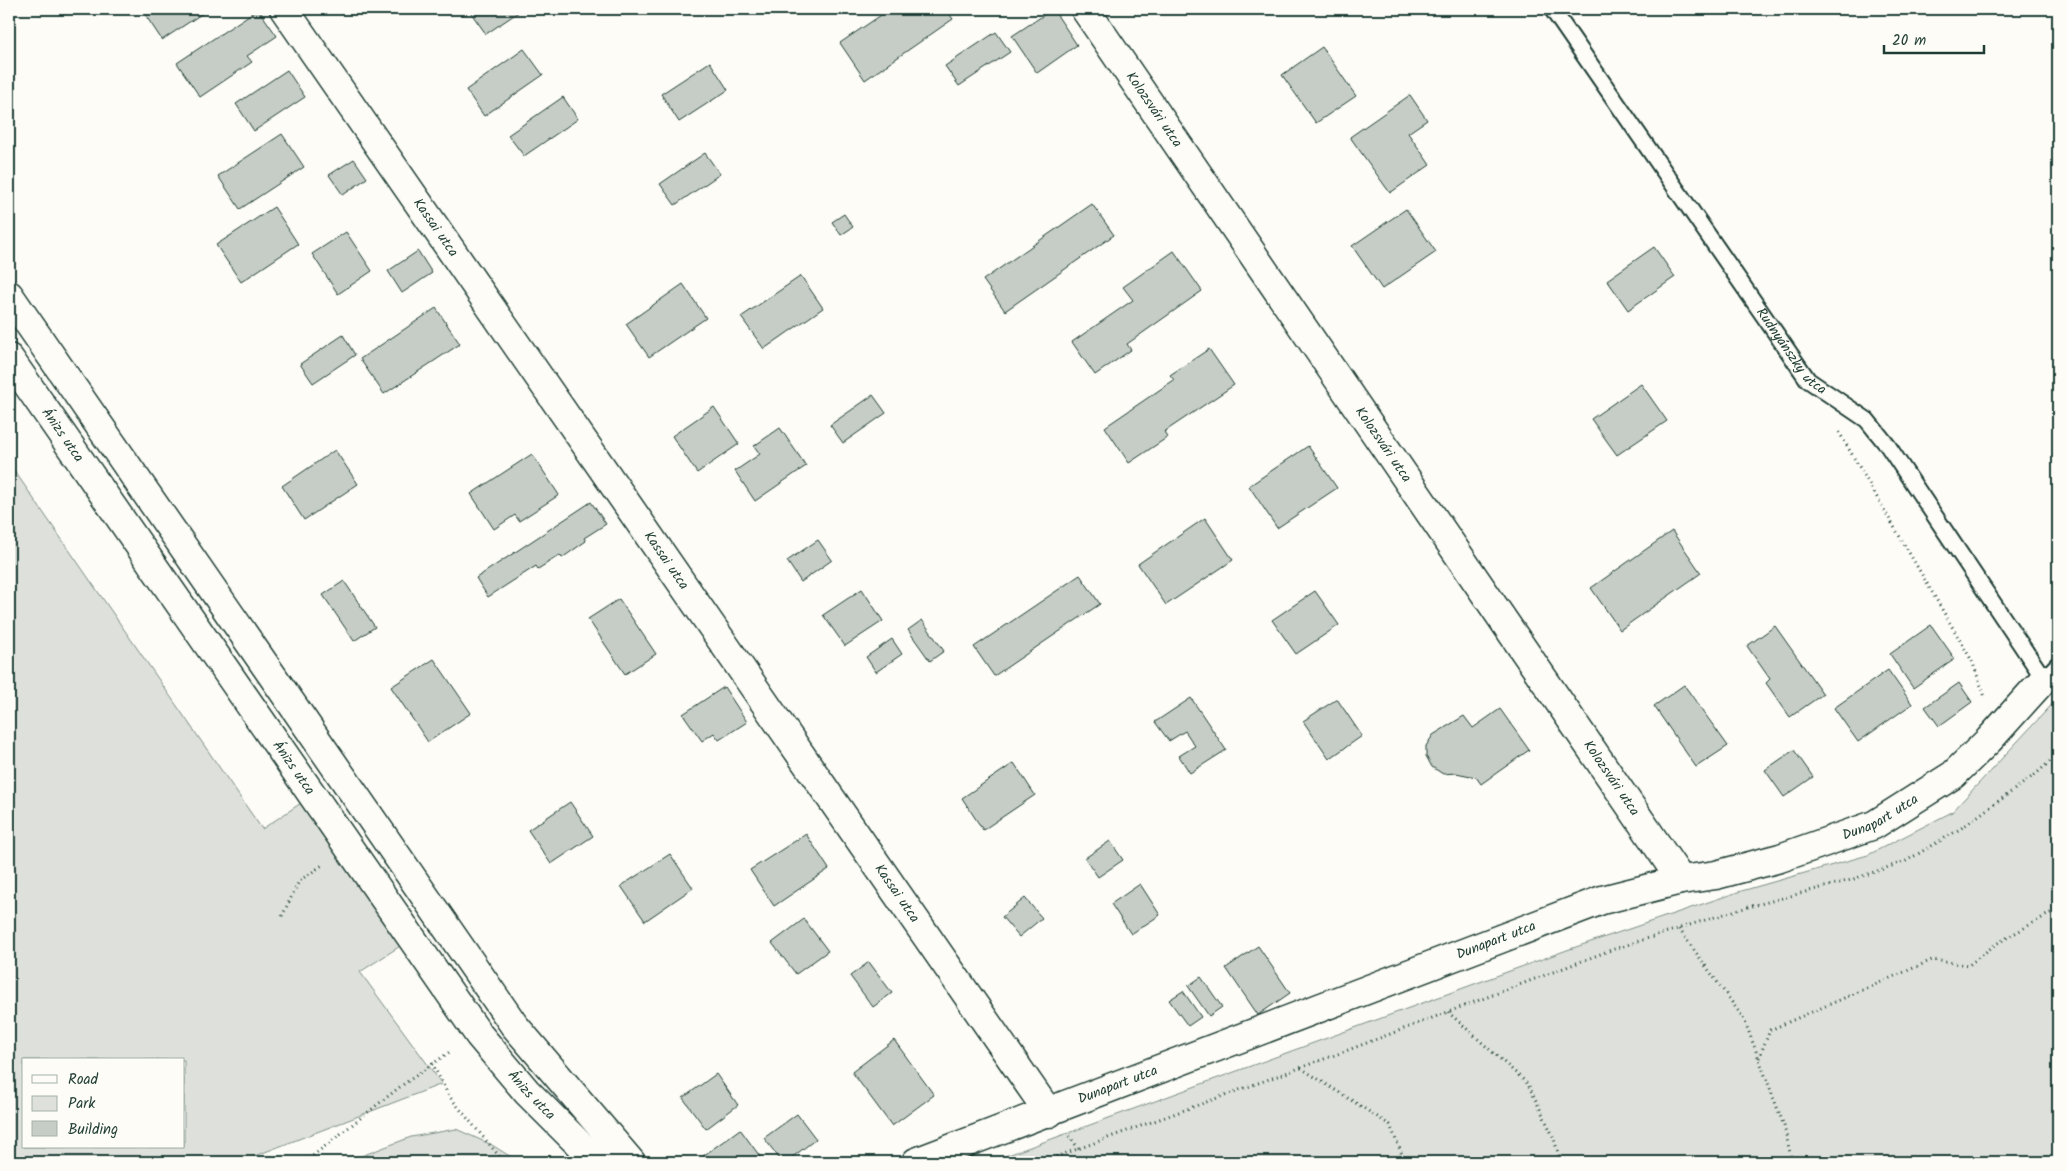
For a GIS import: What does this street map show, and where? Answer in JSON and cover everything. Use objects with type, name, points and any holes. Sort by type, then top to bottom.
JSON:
[{"type":"street","name":"Kassai utca","points":[[284,9],[1049,1113]]},
{"type":"street","name":"Kolozsvári utca","points":[[1085,9],[1681,880]]},
{"type":"street","points":[[9,295],[514,1025],[631,1162]]},
{"type":"street","name":"Ánizs utca","points":[[9,358],[479,1035],[527,1092],[597,1162]]},
{"type":"street","name":"Dunapart utca","points":[[916,1162],[1049,1113],[1602,900],[1681,880],[1716,875],[1780,858],[1874,825],[1953,775],[1989,740],[2051,672]]},
{"type":"lane","name":"Rudnyánszky utca","points":[[1552,9],[1808,380],[1867,420],[1888,446],[2051,672]]},
{"type":"path","points":[[1838,431],[1972,662],[1985,697],[1989,740]]},
{"type":"path","points":[[282,916],[299,881],[349,846]]},
{"type":"path","points":[[1759,1058],[1770,1030],[1932,960],[1969,965],[1996,944],[2054,911],[2058,900]]},
{"type":"path","points":[[1042,1162],[1301,1068],[1611,950],[1679,929],[1744,1018],[1784,1126],[1792,1162]]},
{"type":"path","points":[[1448,1012],[1528,1084],[1553,1136],[1561,1162]]},
{"type":"path","points":[[305,1162],[432,1063],[449,1096],[504,1162]]},
{"type":"path","points":[[1301,1068],[1390,1125],[1405,1162]]},
{"type":"green space","points":[[9,463],[262,829],[310,797],[411,939],[360,972],[442,1084],[239,1162],[9,1162]]},
{"type":"green space","points":[[2058,698],[2058,1162],[989,1162],[1567,950],[1738,892],[1868,855],[1952,812]]},
{"type":"green space","points":[[456,1129],[492,1145],[519,1162],[346,1162],[411,1137]]},
{"type":"building","points":[[157,9],[209,9],[162,40],[146,16]]},
{"type":"building","points":[[258,9],[277,36],[247,56],[252,62],[200,97],[177,63]]},
{"type":"building","points":[[477,9],[523,9],[486,34],[471,13]]},
{"type":"building","points":[[890,9],[946,9],[953,19],[865,80],[840,43]]},
{"type":"building","points":[[1053,9],[1077,45],[1037,73],[1012,36]]},
{"type":"building","points":[[996,32],[1010,52],[959,86],[945,66]]},
{"type":"building","points":[[1322,47],[1356,96],[1316,123],[1282,75]]},
{"type":"building","points":[[524,49],[543,75],[484,116],[466,90]]},
{"type":"building","points":[[710,62],[728,90],[679,122],[661,94]]},
{"type":"building","points":[[287,70],[305,97],[254,131],[236,104]]},
{"type":"building","points":[[1410,95],[1427,120],[1408,133],[1430,165],[1390,193],[1350,137]]},
{"type":"building","points":[[563,97],[578,119],[524,156],[508,135]]},
{"type":"building","points":[[282,134],[304,167],[240,209],[218,176]]},
{"type":"building","points":[[705,153],[720,174],[675,205],[660,184]]},
{"type":"building","points":[[354,159],[367,178],[343,195],[329,175]]},
{"type":"building","points":[[1092,204],[1114,235],[1005,311],[983,280]]},
{"type":"building","points":[[274,207],[298,244],[241,282],[216,245]]},
{"type":"building","points":[[1406,209],[1436,252],[1382,289],[1352,246]]},
{"type":"building","points":[[844,214],[853,227],[841,235],[832,222]]},
{"type":"building","points":[[346,232],[372,271],[338,294],[312,254]]},
{"type":"building","points":[[1654,247],[1675,277],[1628,310],[1607,280]]},
{"type":"building","points":[[418,251],[432,273],[402,293],[388,271]]},
{"type":"building","points":[[1174,251],[1202,291],[1127,344],[1131,350],[1095,375],[1072,342],[1133,300],[1123,287]]},
{"type":"building","points":[[801,276],[823,308],[764,349],[741,317]]},
{"type":"building","points":[[683,284],[706,318],[649,357],[626,324]]},
{"type":"building","points":[[436,308],[460,344],[384,394],[360,359]]},
{"type":"building","points":[[343,335],[355,355],[313,383],[300,364]]},
{"type":"building","points":[[1209,349],[1234,385],[1164,432],[1168,437],[1129,463],[1105,427],[1174,380],[1170,375]]},
{"type":"building","points":[[1641,384],[1667,421],[1617,455],[1591,419]]},
{"type":"building","points":[[873,395],[886,413],[843,443],[830,425]]},
{"type":"building","points":[[714,407],[739,444],[697,473],[672,436]]},
{"type":"building","points":[[780,428],[806,466],[755,501],[735,471],[760,454],[754,446]]},
{"type":"building","points":[[1308,446],[1337,488],[1277,528],[1249,486]]},
{"type":"building","points":[[335,450],[358,484],[304,520],[282,486]]},
{"type":"building","points":[[532,454],[559,495],[519,521],[515,515],[494,529],[471,494]]},
{"type":"building","points":[[591,502],[606,524],[584,538],[586,541],[562,558],[560,555],[538,569],[536,566],[488,597],[476,578]]},
{"type":"building","points":[[1205,518],[1233,560],[1166,605],[1138,564]]},
{"type":"building","points":[[1672,531],[1701,573],[1620,630],[1591,588]]},
{"type":"building","points":[[818,540],[832,560],[801,582],[787,561]]},
{"type":"building","points":[[1080,575],[1100,604],[994,676],[974,647]]},
{"type":"building","points":[[344,581],[375,627],[354,641],[323,595]]},
{"type":"building","points":[[862,589],[883,621],[845,646],[823,615]]},
{"type":"building","points":[[1315,591],[1339,625],[1296,654],[1272,620]]},
{"type":"building","points":[[619,599],[656,654],[625,674],[588,619]]},
{"type":"building","points":[[922,620],[944,651],[930,661],[908,630]]},
{"type":"building","points":[[1931,625],[1955,659],[1913,688],[1890,654]]},
{"type":"building","points":[[1775,626],[1823,694],[1790,717],[1766,683],[1770,679],[1747,646]]},
{"type":"building","points":[[892,639],[902,654],[876,672],[866,657]]},
{"type":"building","points":[[434,659],[471,713],[428,742],[391,687]]},
{"type":"building","points":[[1888,670],[1912,704],[1858,742],[1834,708]]},
{"type":"building","points":[[1959,683],[1972,702],[1939,726],[1925,707]]},
{"type":"building","points":[[1684,685],[1728,746],[1696,767],[1654,706]]},
{"type":"building","points":[[724,687],[747,722],[719,740],[714,733],[702,741],[683,714]]},
{"type":"building","points":[[1191,698],[1226,750],[1190,773],[1179,756],[1195,746],[1185,731],[1169,741],[1155,722]]},
{"type":"building","points":[[1337,699],[1362,736],[1329,759],[1303,721]]},
{"type":"building","points":[[1500,709],[1529,750],[1481,784],[1476,777],[1456,773],[1443,774],[1432,767],[1426,756],[1426,746],[1433,735],[1464,716],[1473,728]]},
{"type":"building","points":[[1794,750],[1813,777],[1784,797],[1765,770]]},
{"type":"building","points":[[1014,763],[1035,795],[983,830],[962,798]]},
{"type":"building","points":[[570,802],[593,836],[551,864],[528,830]]},
{"type":"building","points":[[806,834],[829,869],[774,906],[750,870]]},
{"type":"building","points":[[1110,841],[1123,860],[1098,877],[1085,858]]},
{"type":"building","points":[[670,854],[693,888],[645,921],[621,886]]},
{"type":"building","points":[[1140,884],[1160,915],[1131,934],[1111,904]]},
{"type":"building","points":[[1025,898],[1042,918],[1019,937],[1002,917]]},
{"type":"building","points":[[804,919],[828,951],[796,974],[772,943]]},
{"type":"building","points":[[1258,946],[1290,993],[1258,1015],[1226,968]]},
{"type":"building","points":[[869,962],[892,993],[873,1007],[850,976]]},
{"type":"building","points":[[1201,977],[1222,1007],[1209,1016],[1188,986]]},
{"type":"building","points":[[1183,991],[1201,1017],[1188,1026],[1169,1000]]},
{"type":"building","points":[[894,1040],[934,1095],[892,1126],[852,1072]]},
{"type":"building","points":[[716,1074],[738,1105],[706,1129],[683,1098]]},
{"type":"building","points":[[797,1114],[816,1139],[786,1162],[782,1162],[764,1138]]},
{"type":"building","points":[[740,1129],[764,1162],[708,1162],[703,1156]]}]
